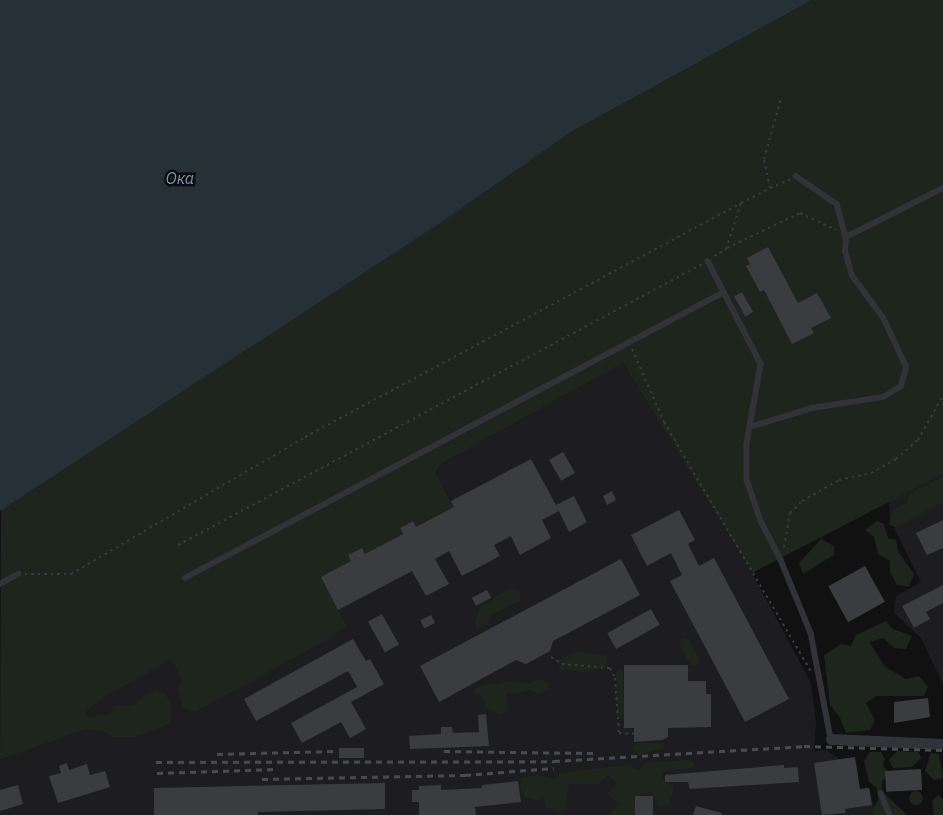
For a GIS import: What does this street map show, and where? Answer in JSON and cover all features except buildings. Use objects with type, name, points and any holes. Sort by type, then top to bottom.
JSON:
[{"type":"street","points":[[831,739],[943,744]]},
{"type":"lane","points":[[750,427],[812,408],[883,397],[901,386],[906,367],[883,318],[852,276],[845,252],[846,237],[836,204],[796,176]]},
{"type":"lane","points":[[846,237],[943,188]]},
{"type":"lane","points":[[708,260],[761,364],[750,427],[747,480],[760,521],[782,560],[811,633],[831,739]]},
{"type":"lane","points":[[185,578],[630,344],[724,292]]},
{"type":"lane","points":[[0,584],[18,574]]},
{"type":"lane","points":[[881,793],[890,815]]},
{"type":"path","points":[[770,188],[764,159],[781,99]]},
{"type":"path","points":[[18,574],[71,574],[305,437],[770,188],[796,176]]},
{"type":"path","points":[[726,249],[742,203]]},
{"type":"path","points":[[178,545],[726,249],[800,213],[846,237]]},
{"type":"path","points":[[630,344],[664,422],[814,678]]},
{"type":"path","points":[[782,560],[790,513],[802,501],[839,480],[871,473],[896,459],[918,440],[943,395]]},
{"type":"path","points":[[551,657],[562,664],[610,668],[614,678],[619,733],[670,736]]},
{"type":"shaded area","points":[[812,0],[943,0],[943,474],[752,573],[623,363],[441,464],[436,472],[454,507],[416,527],[413,521],[400,528],[403,534],[365,554],[362,548],[349,555],[351,561],[321,577],[347,626],[323,642],[195,712],[183,708],[177,689],[182,681],[172,659],[104,697],[85,712],[87,717],[110,714],[115,705],[131,706],[155,689],[166,694],[171,707],[170,723],[135,737],[113,737],[106,732],[85,729],[0,760],[1,510],[442,222],[571,132]]},
{"type":"shaded area","points":[[623,363],[752,573],[811,683],[816,722],[814,751],[827,750],[839,759],[855,757],[860,789],[869,787],[876,815],[0,815],[0,760],[82,729],[78,711],[172,658],[200,706],[347,626],[321,577],[348,555],[362,548],[365,553],[403,534],[400,528],[413,521],[416,526],[454,506],[436,472],[441,464]]},
{"type":"shaded area","points":[[943,474],[943,684],[921,638],[894,613],[896,596],[921,582],[890,520],[889,501]]},
{"type":"shaded area","points":[[943,477],[943,502],[896,527],[889,525],[893,510],[907,503],[909,494]]},
{"type":"shaded area","points":[[877,521],[884,524],[888,538],[896,540],[899,553],[914,574],[909,587],[897,585],[890,572],[890,561],[878,554],[874,537],[865,530]]},
{"type":"shaded area","points":[[821,539],[834,546],[834,555],[803,574],[799,563]]},
{"type":"shaded area","points":[[511,588],[520,592],[520,601],[490,615],[487,625],[477,629],[475,622],[480,607]]},
{"type":"shaded area","points":[[886,621],[893,629],[912,636],[906,649],[894,648],[883,638],[870,642],[884,666],[906,679],[919,676],[928,687],[924,696],[876,696],[866,703],[875,720],[870,730],[846,733],[840,718],[830,705],[824,655],[841,644],[851,646],[856,635]]},
{"type":"shaded area","points":[[682,638],[689,639],[700,661],[698,665],[691,666],[679,645]]},
{"type":"shaded area","points":[[579,651],[608,656],[607,666],[587,672],[560,670],[558,660]]},
{"type":"shaded area","points":[[620,670],[623,673],[624,716],[620,718],[617,715],[616,672]]},
{"type":"shaded area","points":[[540,679],[549,683],[548,690],[537,694],[530,689],[524,692],[506,694],[508,711],[500,715],[486,708],[482,696],[475,694],[475,689],[487,683],[499,685],[506,681],[529,684]]},
{"type":"shaded area","points":[[637,743],[665,743],[663,749],[638,755],[632,748]]},
{"type":"shaded area","points":[[897,751],[919,752],[921,758],[912,767],[893,768],[889,760]]},
{"type":"shaded area","points":[[870,752],[881,752],[885,759],[883,765],[890,775],[882,781],[882,791],[907,815],[874,815],[872,811],[878,800],[877,788],[869,782],[864,761]]},
{"type":"shaded area","points":[[931,753],[939,754],[943,778],[934,780],[925,771]]},
{"type":"shaded area","points":[[690,760],[695,764],[692,768],[662,771],[662,779],[674,787],[669,806],[659,806],[652,792],[640,794],[638,815],[609,815],[619,804],[607,794],[617,783],[608,776],[598,784],[569,784],[566,809],[562,812],[546,808],[544,798],[537,801],[523,797],[520,785],[523,777],[544,776],[555,780],[560,773],[628,765],[638,770],[645,763]]},
{"type":"shaded area","points":[[913,791],[919,791],[923,798],[919,805],[913,805],[909,801],[909,795]]},
{"type":"shaded area","points":[[938,795],[943,799],[943,815],[934,815],[932,801]]},
{"type":"water","name":"Ока","points":[[0,0],[812,0],[571,132],[442,222],[0,511]]},
{"type":"railway","points":[[156,762],[554,761],[804,746],[943,750]]},
{"type":"railway","points":[[217,754],[336,751]]},
{"type":"railway","points":[[444,751],[594,753]]},
{"type":"railway","points":[[262,779],[465,775],[554,768]]},
{"type":"railway","points":[[157,773],[276,769]]}]
